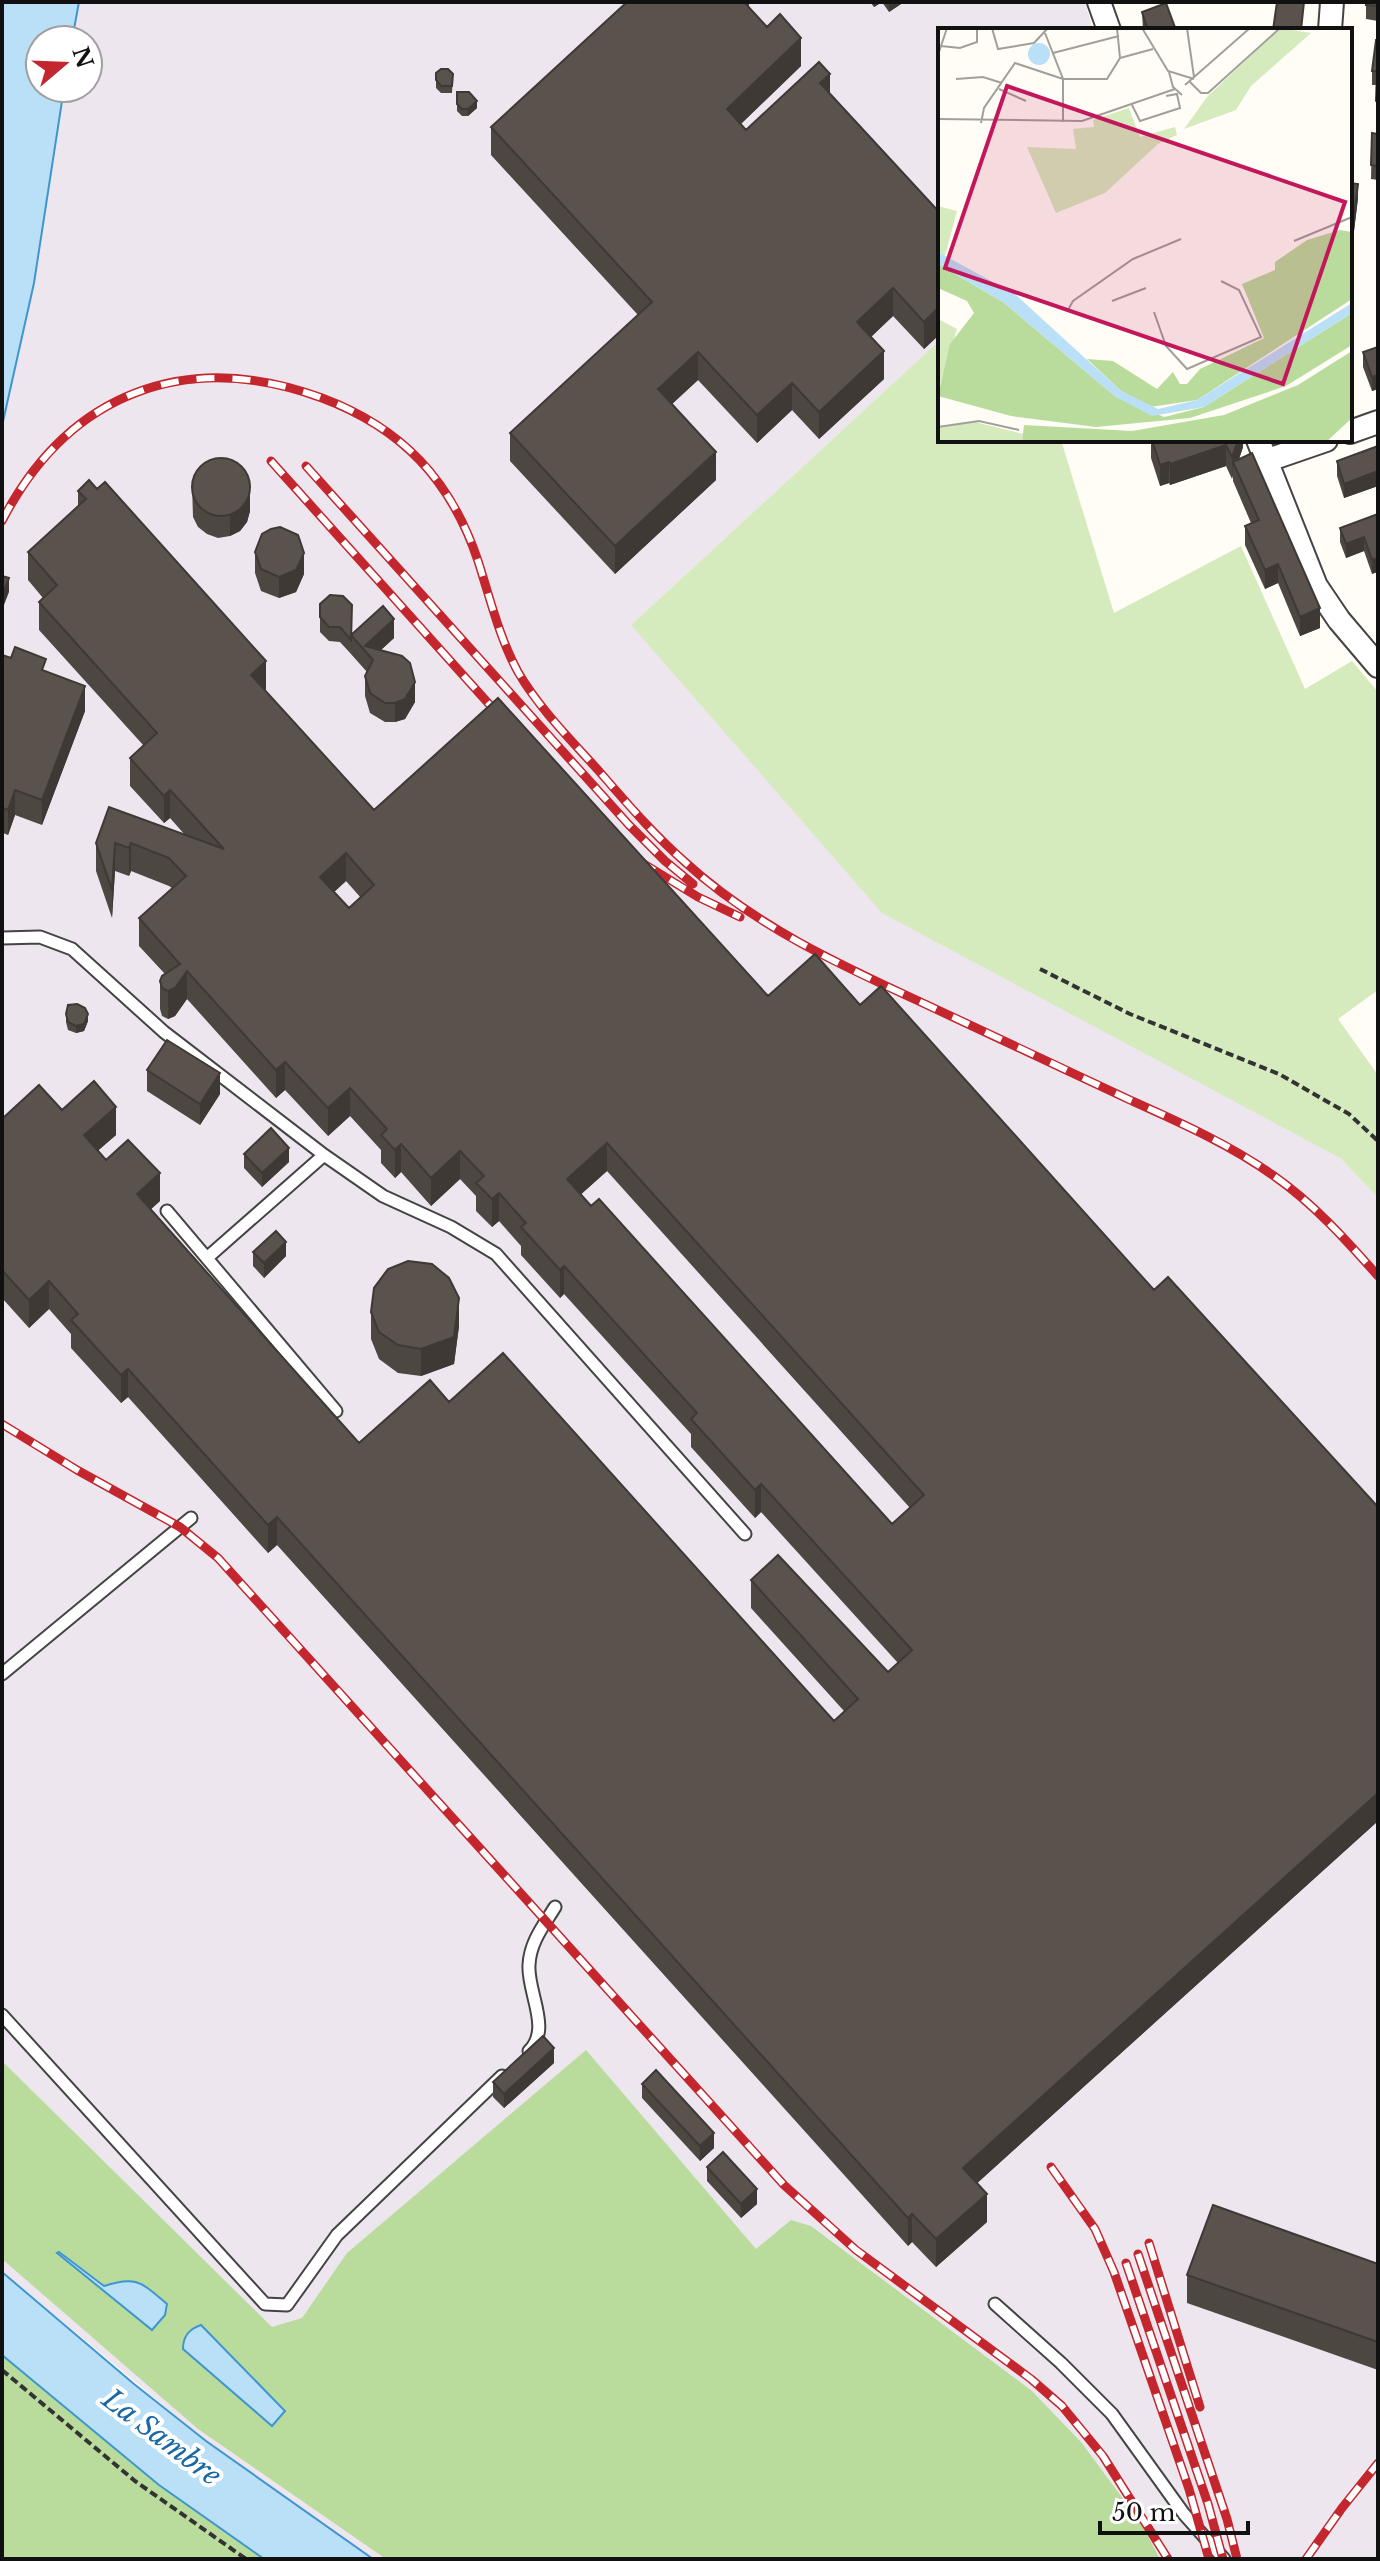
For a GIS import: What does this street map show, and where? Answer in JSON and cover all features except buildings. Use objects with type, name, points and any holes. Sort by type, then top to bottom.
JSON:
[{"type":"street","points":[[1099,2],[1108,28]]},
{"type":"street","points":[[1330,28],[1332,2]]},
{"type":"street","points":[[1352,431],[1378,422]]},
{"type":"street","points":[[1313,442],[1261,450],[1316,586],[1339,620],[1378,666]]},
{"type":"lane","points":[[2,938],[40,937],[72,949],[164,1032],[324,1155],[383,1196],[451,1227],[496,1254],[745,1534]]},
{"type":"lane","points":[[208,1257],[324,1155]]},
{"type":"lane","points":[[167,1211],[336,1411]]},
{"type":"lane","points":[[2,1674],[191,1518]]},
{"type":"lane","points":[[2,2015],[265,2304],[287,2305],[337,2235],[537,2043],[539,2030],[529,1978],[530,1951],[555,1907]]},
{"type":"lane","points":[[995,2304],[1112,2414],[1184,2514],[1224,2559]]},
{"type":"path","points":[[1040,969],[1130,1014],[1279,1074],[1349,1114],[1378,1141]]},
{"type":"path","points":[[2,2370],[135,2481],[246,2559]]},
{"type":"shaded area","points":[[79,2],[1085,2],[1092,28],[938,28],[938,342],[631,625],[1340,1158],[1378,1198],[1378,2559],[373,2559],[206,2441],[2,2271],[2,426],[34,283],[62,104],[104,104],[104,24],[75,24]]},
{"type":"green space","points":[[938,342],[938,442],[1062,442],[1114,613],[1241,546],[1305,689],[1352,661],[1378,692],[1378,990],[1338,1019],[1378,1075],[1378,1198],[1340,1158],[882,913],[631,625]]},
{"type":"green space","points":[[586,2050],[756,2249],[791,2220],[811,2226],[1032,2391],[1081,2442],[1141,2523],[1160,2559],[386,2559],[198,2429],[2,2259],[2,2061],[272,2327],[302,2318],[347,2253]]},
{"type":"green space","points":[[2,2355],[159,2485],[264,2559],[2,2559]]},
{"type":"water","points":[[2,2],[79,2],[75,24],[24,24],[24,104],[62,104],[34,283],[2,426]]},
{"type":"water","points":[[59,2252],[104,2286],[132,2281],[145,2286],[167,2304],[165,2315],[152,2330]]},
{"type":"water","name":"La Sambre","points":[[2,2272],[206,2441],[373,2559],[264,2559],[159,2485],[2,2355]]},
{"type":"water","points":[[201,2325],[285,2411],[272,2426],[183,2349],[188,2334]]},
{"type":"railway","points":[[2,521],[29,477],[61,441],[96,413],[136,393],[178,381],[224,378],[272,384],[351,410],[399,441],[438,482],[467,532],[505,645],[535,698],[651,829],[712,885],[769,925],[830,959],[1240,1154],[1303,1198],[1378,1276]]},
{"type":"railway","points":[[271,461],[506,723]]},
{"type":"railway","points":[[306,466],[629,825],[693,884]]},
{"type":"railway","points":[[639,861],[698,897],[740,917]]},
{"type":"railway","points":[[2,1424],[180,1527],[218,1558],[784,2185],[856,2250],[1031,2379],[1062,2406],[1103,2456],[1168,2559]]},
{"type":"railway","points":[[1051,2167],[1095,2229],[1114,2272],[1189,2489],[1209,2559]]},
{"type":"railway","points":[[1149,2243],[1200,2407]]},
{"type":"railway","points":[[1138,2254],[1227,2519],[1237,2559]]},
{"type":"railway","points":[[1126,2263],[1208,2504],[1223,2559]]},
{"type":"railway","points":[[1306,2559],[1378,2463]]}]
